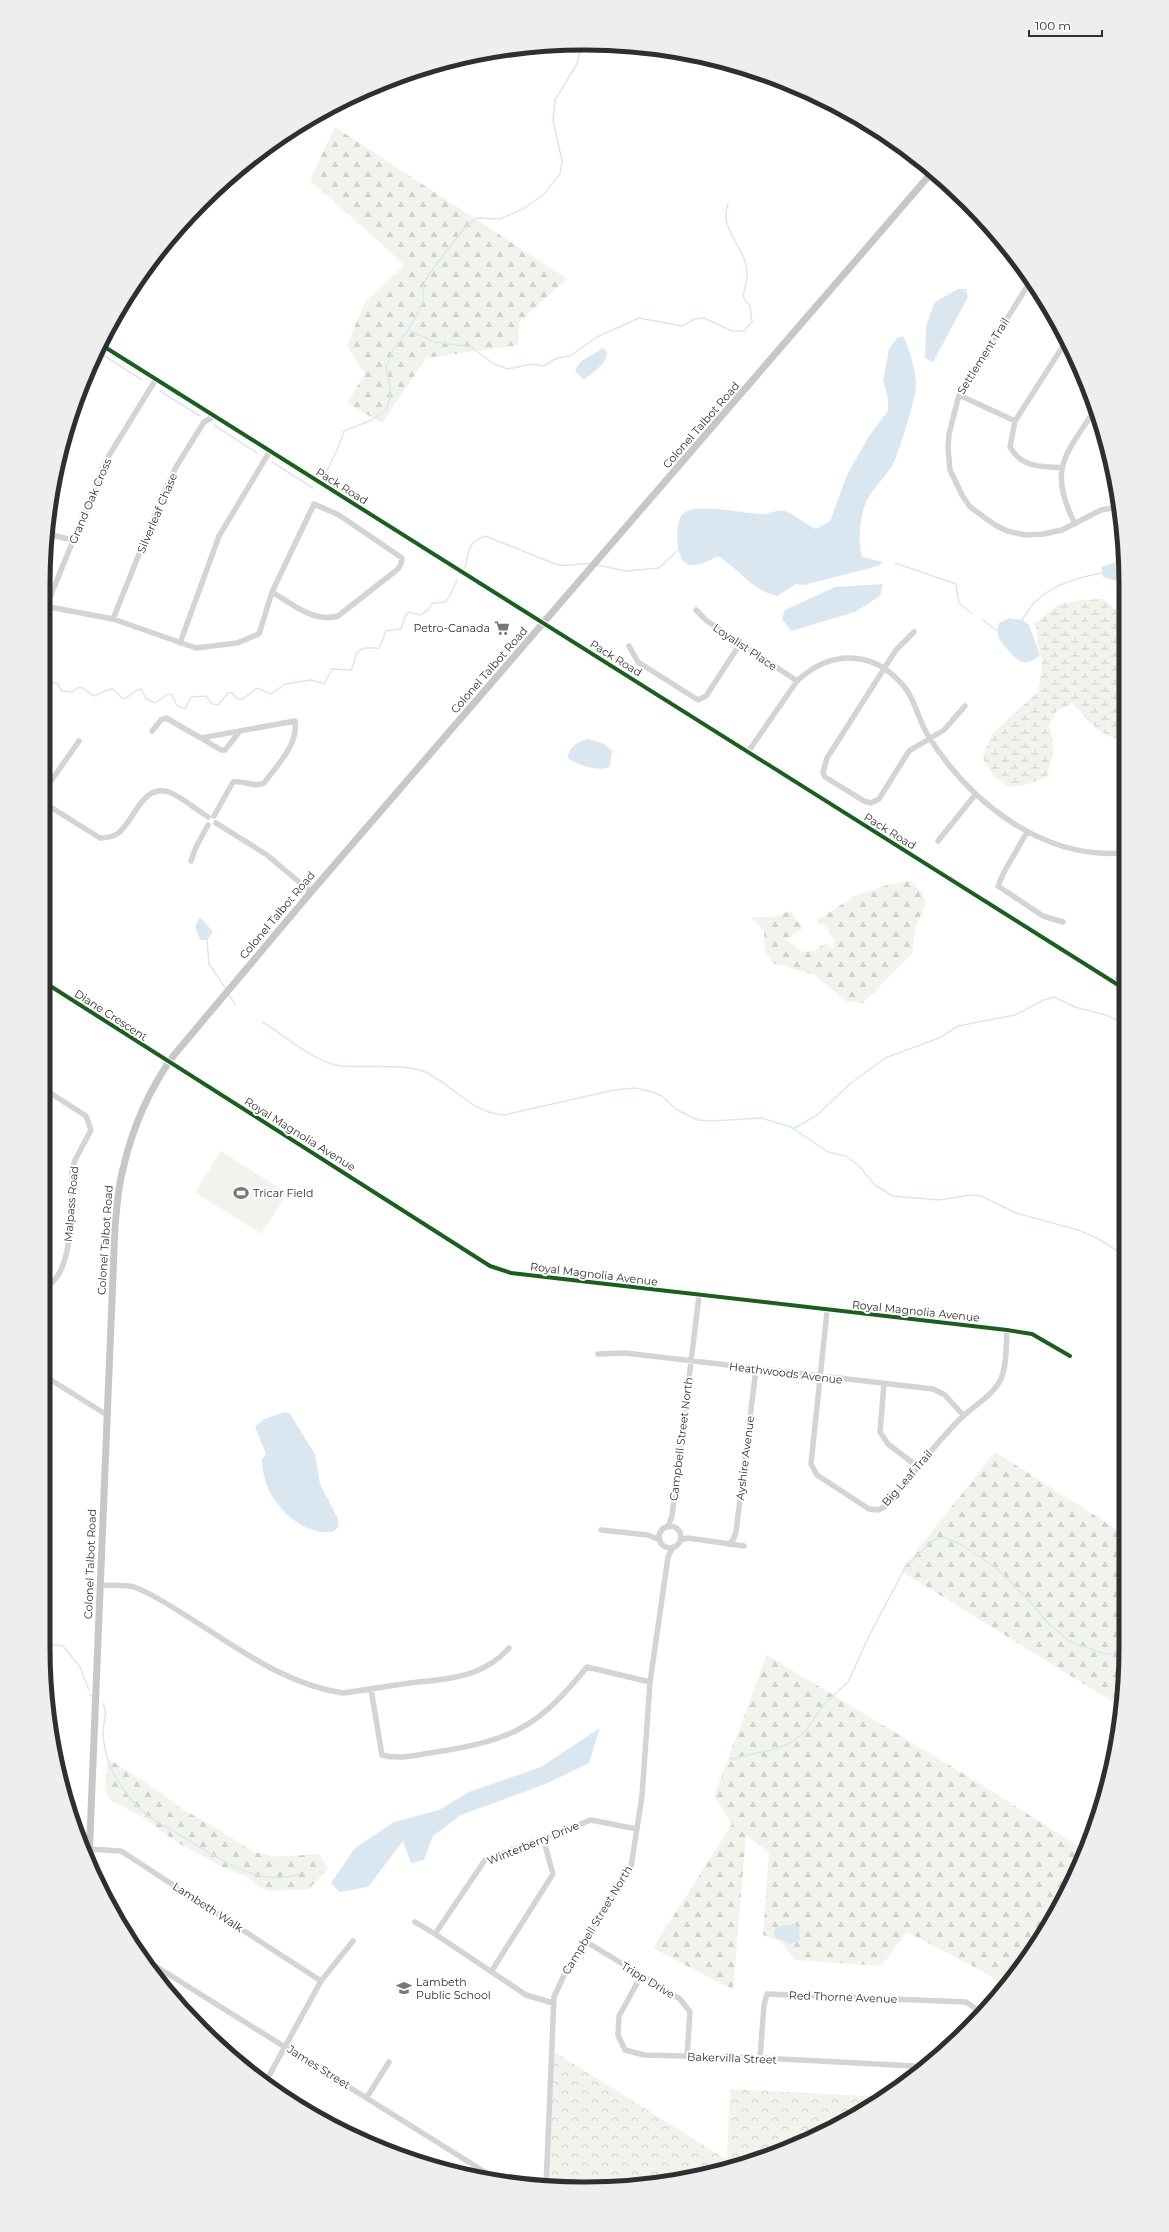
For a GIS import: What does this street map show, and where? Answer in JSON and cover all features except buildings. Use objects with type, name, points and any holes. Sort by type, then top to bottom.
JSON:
[{"type":"main road","name":"Colonel Talbot Road","points":[[89,1847],[115,1226],[123,1168],[140,1115],[160,1074],[168,1062],[311,892],[929,176]]},
{"type":"street","name":"Settlement Trail","points":[[1028,286],[959,395],[949,434],[948,448],[950,470],[962,495],[970,507],[995,525],[1007,531],[1025,536],[1044,534],[1075,524],[1101,510],[1113,508]]},
{"type":"street","points":[[1062,468],[1032,465],[1016,456],[1010,447],[1016,421],[1063,346]]},
{"type":"street","name":"Pack Road","points":[[105,347],[1119,986]]},
{"type":"street","name":"Grand Oak Cross","points":[[50,594],[105,462],[156,379]]},
{"type":"street","points":[[959,395],[1016,421]]},
{"type":"street","points":[[1075,524],[1066,506],[1060,483],[1062,468],[1068,450],[1092,415]]},
{"type":"street","name":"Silverleaf Chase","points":[[113,619],[162,497],[176,467],[204,422],[215,416]]},
{"type":"street","points":[[180,643],[219,536],[270,451]]},
{"type":"street","points":[[50,607],[113,619],[196,648],[238,643],[251,639],[259,634],[272,592],[314,504],[339,515],[402,558],[398,569],[338,616],[328,619],[317,618],[272,592]]},
{"type":"street","points":[[53,534],[73,540]]},
{"type":"street","name":"Loyalist Place","points":[[696,610],[707,621],[797,682]]},
{"type":"street","points":[[914,632],[896,650],[827,758],[823,772],[826,776],[864,801],[871,803],[879,799],[909,751],[929,737],[944,730],[965,706]]},
{"type":"street","points":[[629,646],[638,662],[698,700],[706,696],[740,644]]},
{"type":"street","points":[[748,752],[797,682],[820,665],[840,658],[862,659],[884,669],[902,683],[929,737],[960,780],[975,795],[1027,832],[1081,852],[1119,853]]},
{"type":"street","points":[[152,731],[161,720],[166,718],[221,750],[225,750],[240,731]]},
{"type":"street","points":[[191,861],[196,847],[208,825],[206,821],[211,816],[233,782],[239,781],[260,785],[264,783],[293,742],[297,731],[295,721],[201,738]]},
{"type":"street","points":[[50,782],[79,741]]},
{"type":"street","points":[[50,807],[100,838],[119,833],[143,800],[150,794],[169,792],[217,819],[216,823]]},
{"type":"street","points":[[938,841],[975,795]]},
{"type":"street","points":[[216,823],[267,854],[311,892]]},
{"type":"street","points":[[208,825],[213,826],[216,823]]},
{"type":"street","points":[[1027,832],[1004,872],[998,886],[1043,916],[1063,922]]},
{"type":"street","points":[[1115,983],[1119,977]]},
{"type":"street","name":"Diane Crescent","points":[[50,986],[168,1062]]},
{"type":"street","name":"Royal Magnolia Avenue","points":[[168,1062],[490,1266],[511,1273],[698,1296],[767,1302],[1007,1330],[1032,1334],[1070,1356]]},
{"type":"street","name":"Malpass Road","points":[[50,1093],[86,1116],[91,1130],[75,1160],[72,1171],[67,1252],[61,1270],[55,1280],[50,1285]]},
{"type":"street","name":"Campbell Street North","points":[[668,1527],[672,1516],[698,1296]]},
{"type":"street","name":"Big Leaf Trail","points":[[827,1310],[811,1464],[817,1475],[869,1509],[878,1510],[886,1506],[939,1440],[963,1415],[990,1393],[1001,1379],[1006,1357],[1007,1330]]},
{"type":"street","name":"Heathwoods Avenue","points":[[598,1354],[625,1353],[690,1362],[933,1389],[945,1395],[963,1415]]},
{"type":"street","name":"Ayshire Avenue","points":[[729,1544],[735,1535],[756,1369]]},
{"type":"street","points":[[50,1378],[107,1415]]},
{"type":"street","points":[[884,1384],[880,1432],[888,1444],[918,1467]]},
{"type":"street","name":"Campbell Street North","points":[[672,1516],[675,1528]]},
{"type":"street","points":[[648,1535],[668,1527],[675,1528],[680,1536],[742,1546],[735,1535]]},
{"type":"street","points":[[600,1530],[648,1535],[660,1540],[664,1546],[673,1547],[678,1545],[680,1536]]},
{"type":"street","points":[[660,1540],[661,1531]]},
{"type":"street","name":"Campbell Street North","points":[[664,1546],[668,1557]]},
{"type":"street","name":"Campbell Street North","points":[[546,2181],[554,1997],[565,1973],[631,1867],[642,1796],[650,1682],[668,1557],[673,1547]]},
{"type":"street","points":[[100,1585],[133,1586],[164,1603],[260,1663],[292,1679],[343,1693],[460,1676],[480,1670],[493,1663],[509,1648]]},
{"type":"street","points":[[371,1689],[382,1755],[394,1759],[473,1746],[502,1738],[517,1731],[542,1716],[557,1702],[587,1666],[650,1682]]},
{"type":"street","name":"Winterberry Drive","points":[[435,1934],[485,1860],[591,1820],[637,1829]]},
{"type":"street","points":[[492,1972],[553,1874],[543,1838]]},
{"type":"street","name":"Lambeth Walk","points":[[90,1849],[121,1851],[321,1981]]},
{"type":"street","points":[[415,1922],[526,1995],[553,2003]]},
{"type":"street","points":[[268,2078],[321,1981],[353,1941]]},
{"type":"street","name":"Tripp Drive","points":[[585,1941],[680,1999],[690,2012],[687,2056]]},
{"type":"street","name":"James Street","points":[[155,1966],[486,2173]]},
{"type":"street","name":"Bakervilla Street","points":[[641,1976],[619,2016],[618,2035],[625,2050],[644,2055],[760,2058],[914,2066],[915,2068]]},
{"type":"street","name":"Red Thorne Avenue","points":[[760,2058],[764,2005],[767,1994],[966,2002],[977,2009]]},
{"type":"street","points":[[367,2097],[389,2062]]},
{"type":"green space","points":[[335,127],[567,279],[519,322],[518,345],[426,358],[382,423],[347,403],[365,374],[347,345],[365,302],[405,265],[310,180]]},
{"type":"green space","points":[[1103,599],[1119,612],[1119,739],[1108,736],[1094,726],[1072,703],[1056,712],[1049,725],[1054,748],[1047,777],[1024,785],[1008,787],[993,775],[982,757],[992,734],[1038,692],[1042,666],[1035,623],[1058,605],[1074,601]]},
{"type":"green space","points":[[911,880],[922,894],[926,905],[916,925],[912,954],[863,1003],[845,1001],[815,975],[773,963],[765,951],[764,931],[751,917],[774,917],[790,911],[803,928],[786,940],[802,952],[814,951],[825,943],[833,949],[835,940],[826,926],[816,921],[855,896],[884,886]]},
{"type":"green space","name":"Tricar Field","points":[[221,1151],[287,1193],[261,1234],[195,1192]]},
{"type":"green space","points":[[995,1452],[1119,1531],[1119,1648],[1116,1704],[901,1571]]},
{"type":"green space","points":[[767,1655],[987,1788],[1080,1847],[1064,1884],[1047,1915],[1029,1944],[1000,1983],[984,1972],[907,1932],[881,1966],[795,1960],[780,1941],[763,1935],[769,1853],[746,1835],[733,1990],[653,1948],[732,1824],[714,1796]]},
{"type":"green space","points":[[108,1760],[112,1761],[160,1792],[185,1811],[213,1826],[254,1852],[277,1857],[319,1854],[328,1868],[309,1889],[270,1891],[259,1887],[246,1876],[220,1866],[175,1841],[144,1818],[109,1799],[105,1786]]},
{"type":"green space","points":[[550,2049],[727,2160],[730,2089],[874,2096],[821,2127],[756,2154],[723,2164],[689,2172],[619,2181],[584,2182],[543,2180]]},
{"type":"shaded area","points":[[169,249],[153,274],[150,274]]},
{"type":"shaded area","points":[[958,289],[966,289],[968,297],[933,362],[925,358],[926,326],[935,302]]},
{"type":"shaded area","points":[[903,336],[910,353],[916,381],[913,403],[899,450],[890,470],[872,491],[864,508],[860,526],[860,551],[862,557],[883,562],[878,566],[804,585],[796,584],[777,596],[759,589],[718,556],[697,565],[685,563],[681,558],[679,551],[677,535],[681,516],[687,511],[696,509],[720,509],[764,514],[785,511],[816,529],[830,521],[847,475],[869,436],[888,411],[888,398],[883,381],[889,349],[897,338]]},
{"type":"shaded area","points":[[603,348],[607,352],[605,360],[599,368],[584,380],[575,371],[580,362]]},
{"type":"shaded area","points":[[1118,561],[1119,581],[1103,577],[1101,567]]},
{"type":"shaded area","points":[[883,584],[880,596],[855,612],[791,631],[782,619],[785,610],[835,587]]},
{"type":"shaded area","points":[[1009,618],[1022,620],[1029,625],[1040,655],[1035,659],[1022,662],[1015,658],[1001,641],[998,635],[999,623]]},
{"type":"shaded area","points":[[589,739],[604,744],[612,751],[610,766],[601,769],[589,767],[568,758],[568,754],[575,745]]},
{"type":"shaded area","points":[[200,917],[213,932],[207,940],[200,940],[195,926]]},
{"type":"shaded area","points":[[285,1412],[290,1414],[315,1454],[320,1484],[338,1519],[338,1526],[335,1530],[330,1532],[316,1531],[298,1523],[279,1505],[271,1494],[267,1485],[262,1459],[266,1454],[255,1427],[264,1419]]},
{"type":"shaded area","points":[[600,1728],[589,1763],[548,1783],[461,1815],[433,1836],[424,1860],[411,1863],[403,1841],[368,1887],[339,1892],[331,1883],[355,1848],[394,1822],[439,1810],[469,1792],[541,1767]]},
{"type":"shaded area","points":[[795,1924],[799,1928],[800,1940],[791,1944],[775,1938],[774,1931],[780,1926]]},
{"type":"waterway","points":[[325,475],[338,448],[344,431],[372,420],[387,409],[391,392],[386,367],[393,350],[408,330],[423,303],[423,286],[429,274],[466,226],[477,218],[500,219],[523,209],[543,195],[560,174],[562,161],[553,120],[555,100],[577,64],[581,50]]},
{"type":"waterway","points":[[408,330],[435,342],[471,347],[494,364],[508,369],[533,364],[544,366],[557,358],[570,356],[597,337],[639,318],[682,326],[695,319],[704,318],[732,331],[744,331],[752,322],[750,306],[743,297],[747,272],[742,254],[729,230],[726,213],[728,204]]},
{"type":"waterway","points":[[102,354],[142,380]]},
{"type":"waterway","points":[[160,391],[200,416]]},
{"type":"waterway","points":[[214,425],[257,453]]},
{"type":"waterway","points":[[272,462],[313,488]]},
{"type":"waterway","points":[[465,568],[470,548],[475,542],[485,536],[558,565],[592,564]]},
{"type":"waterway","points":[[597,565],[626,571],[659,568],[678,550]]},
{"type":"waterway","points":[[895,563],[956,584],[959,603],[972,614]]},
{"type":"waterway","points":[[1022,620],[1031,606],[1049,591],[1075,579],[1102,573]]},
{"type":"waterway","points":[[50,684],[57,683],[62,691],[72,692],[81,688],[95,696],[107,690],[113,689],[123,699],[141,689],[146,699],[155,703],[168,694],[172,695],[178,706],[183,708],[186,708],[192,697],[206,696],[212,704],[218,705],[228,693],[232,693],[238,699],[243,699],[257,688],[271,694],[285,684],[311,680],[324,684],[332,669],[351,670],[357,653],[362,649],[379,648],[386,631],[401,629],[405,616],[409,612],[420,615],[428,610],[433,603],[445,602],[450,596],[457,580]]},
{"type":"waterway","points":[[983,620],[997,631]]},
{"type":"waterway","points":[[207,940],[209,964],[226,989]]},
{"type":"waterway","points":[[229,994],[235,1005]]},
{"type":"waterway","points":[[793,1129],[817,1115],[851,1083],[885,1058],[939,1038],[958,1026],[1015,1015],[1044,1000],[1054,997],[1075,1007],[1106,1015],[1119,1022]]},
{"type":"waterway","points":[[262,1022],[300,1048],[331,1064],[341,1066],[384,1066],[416,1069],[435,1077],[482,1110],[493,1113],[504,1115],[614,1090],[635,1088],[662,1096],[677,1110],[698,1120],[712,1121],[761,1118],[791,1127],[828,1152],[846,1156],[858,1165],[876,1186],[893,1196],[939,1200],[970,1195],[981,1196],[1016,1213],[1078,1230],[1097,1238],[1119,1252]]},
{"type":"waterway","points":[[731,1759],[775,1749],[789,1744],[803,1734],[825,1703],[848,1682],[870,1634],[905,1568],[932,1541],[939,1538],[946,1538],[962,1545],[995,1567],[1024,1595],[1049,1624],[1069,1641],[1105,1654],[1113,1653],[1119,1650]]},
{"type":"waterway","points":[[50,1644],[63,1646],[80,1667],[89,1690]]},
{"type":"waterway","points":[[90,1695],[94,1697]]},
{"type":"waterway","points":[[103,1704],[105,1713],[103,1730],[104,1739],[110,1766],[123,1788],[143,1812],[152,1819],[219,1858],[250,1873],[267,1877],[283,1877],[300,1874]]},
{"type":"cycle path","points":[[105,347],[1119,985]]},
{"type":"cycle path","points":[[50,986],[490,1266],[511,1273],[1007,1330],[1032,1334],[1070,1356]]},
{"type":"place","name":"Petro-Canada","points":[[502,628]]},
{"type":"place","name":"Tricar Field","points":[[241,1193]]},
{"type":"place","name":"Lambeth Public School","points":[[404,1988]]}]
